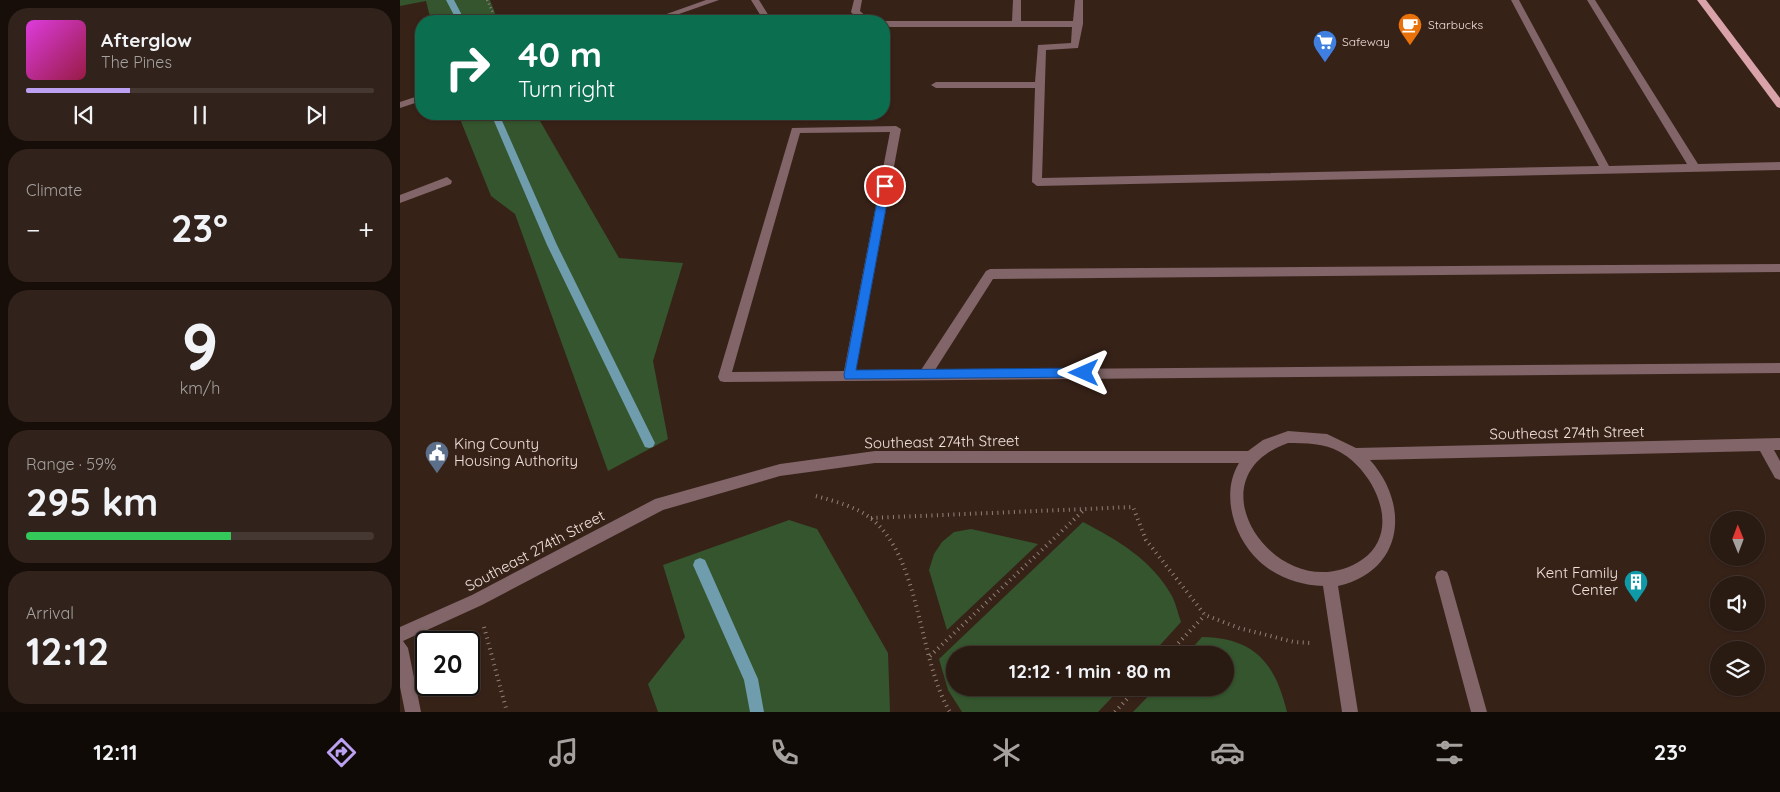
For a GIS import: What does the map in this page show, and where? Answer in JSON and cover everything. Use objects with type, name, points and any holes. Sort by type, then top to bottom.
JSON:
[{"type":"main road","points":[[1701,0],[1780,105]]},
{"type":"street","points":[[669,15],[715,0]]},
{"type":"street","points":[[755,0],[764,15]]},
{"type":"street","points":[[858,0],[855,12],[859,15]]},
{"type":"street","points":[[1016,24],[1017,0]]},
{"type":"street","points":[[1079,0],[1076,46],[1041,47],[1037,182],[1780,166]]},
{"type":"street","points":[[1515,0],[1606,170]]},
{"type":"street","points":[[1591,0],[1695,168]]},
{"type":"street","points":[[890,24],[1078,24]]},
{"type":"street","points":[[936,85],[1040,85]]},
{"type":"street","points":[[400,105],[415,100]]},
{"type":"street","points":[[849,375],[896,129],[796,130],[724,377],[1780,368]]},
{"type":"street","points":[[400,199],[447,181]]},
{"type":"street","points":[[926,375],[990,274],[1780,268]]},
{"type":"street","name":"Southeast 274th Street","points":[[1288,437],[1318,439],[1334,443],[1355,454],[1373,472],[1386,494],[1390,518],[1386,541],[1373,561],[1353,574],[1328,580],[1301,576],[1275,564],[1255,546],[1241,523],[1236,499],[1239,476],[1251,457],[1267,444],[1288,437]]},
{"type":"street","points":[[1763,444],[1780,474]]},
{"type":"street","name":"Southeast 274th Street","points":[[1355,454],[1780,444]]},
{"type":"street","name":"Southeast 274th Street","points":[[400,635],[477,600],[660,504],[780,470],[875,458],[1251,457]]},
{"type":"street","points":[[1442,578],[1479,712]]},
{"type":"street","points":[[1328,580],[1350,712]]},
{"type":"street","points":[[400,648],[413,712]]},
{"type":"path","points":[[487,0],[494,15]]},
{"type":"path","points":[[816,496],[842,503],[871,518],[886,536],[910,583],[938,683],[950,712]]},
{"type":"path","points":[[871,518],[1133,507],[1146,540],[1167,569],[1205,614],[1239,628],[1294,642],[1339,643]]},
{"type":"path","points":[[930,656],[1085,509]]},
{"type":"path","points":[[477,600],[507,712]]},
{"type":"path","points":[[1176,646],[1205,614]]},
{"type":"path","points":[[1114,712],[1129,696]]},
{"type":"green space","points":[[400,0],[490,0],[496,15],[430,15],[426,1],[400,6]]},
{"type":"green space","points":[[460,120],[539,120],[619,258],[683,263],[653,361],[668,439],[608,471],[515,214],[491,196]]},
{"type":"green space","points":[[789,520],[817,529],[888,653],[890,712],[658,712],[648,684],[685,637],[663,565]]},
{"type":"green space","points":[[1083,522],[1122,544],[1155,572],[1172,596],[1181,622],[1159,646],[953,646]]},
{"type":"green space","points":[[971,529],[1038,544],[947,630],[929,570],[934,554],[942,542],[954,532]]},
{"type":"green space","points":[[1202,637],[1236,642],[1249,648],[1260,656],[1269,667],[1282,695],[1287,712],[1133,712],[1148,696],[1234,696],[1234,646],[1194,646]]},
{"type":"green space","points":[[946,652],[946,683],[939,659]]},
{"type":"green space","points":[[952,696],[1113,696],[1098,712],[962,712]]},
{"type":"waterway","points":[[450,0],[458,15]]},
{"type":"waterway","points":[[498,120],[552,245],[649,443]]},
{"type":"waterway","points":[[700,565],[751,679],[757,712]]},
{"type":"place","name":"Starbucks","points":[[1410,46]]},
{"type":"place","name":"Safeway","points":[[1325,63]]},
{"type":"place","name":"King County Housing Authority","points":[[437,474]]},
{"type":"place","name":"Kent Family Center","points":[[1636,603]]},
{"type":"route","points":[[885,186],[849,375],[1084,373]]}]
